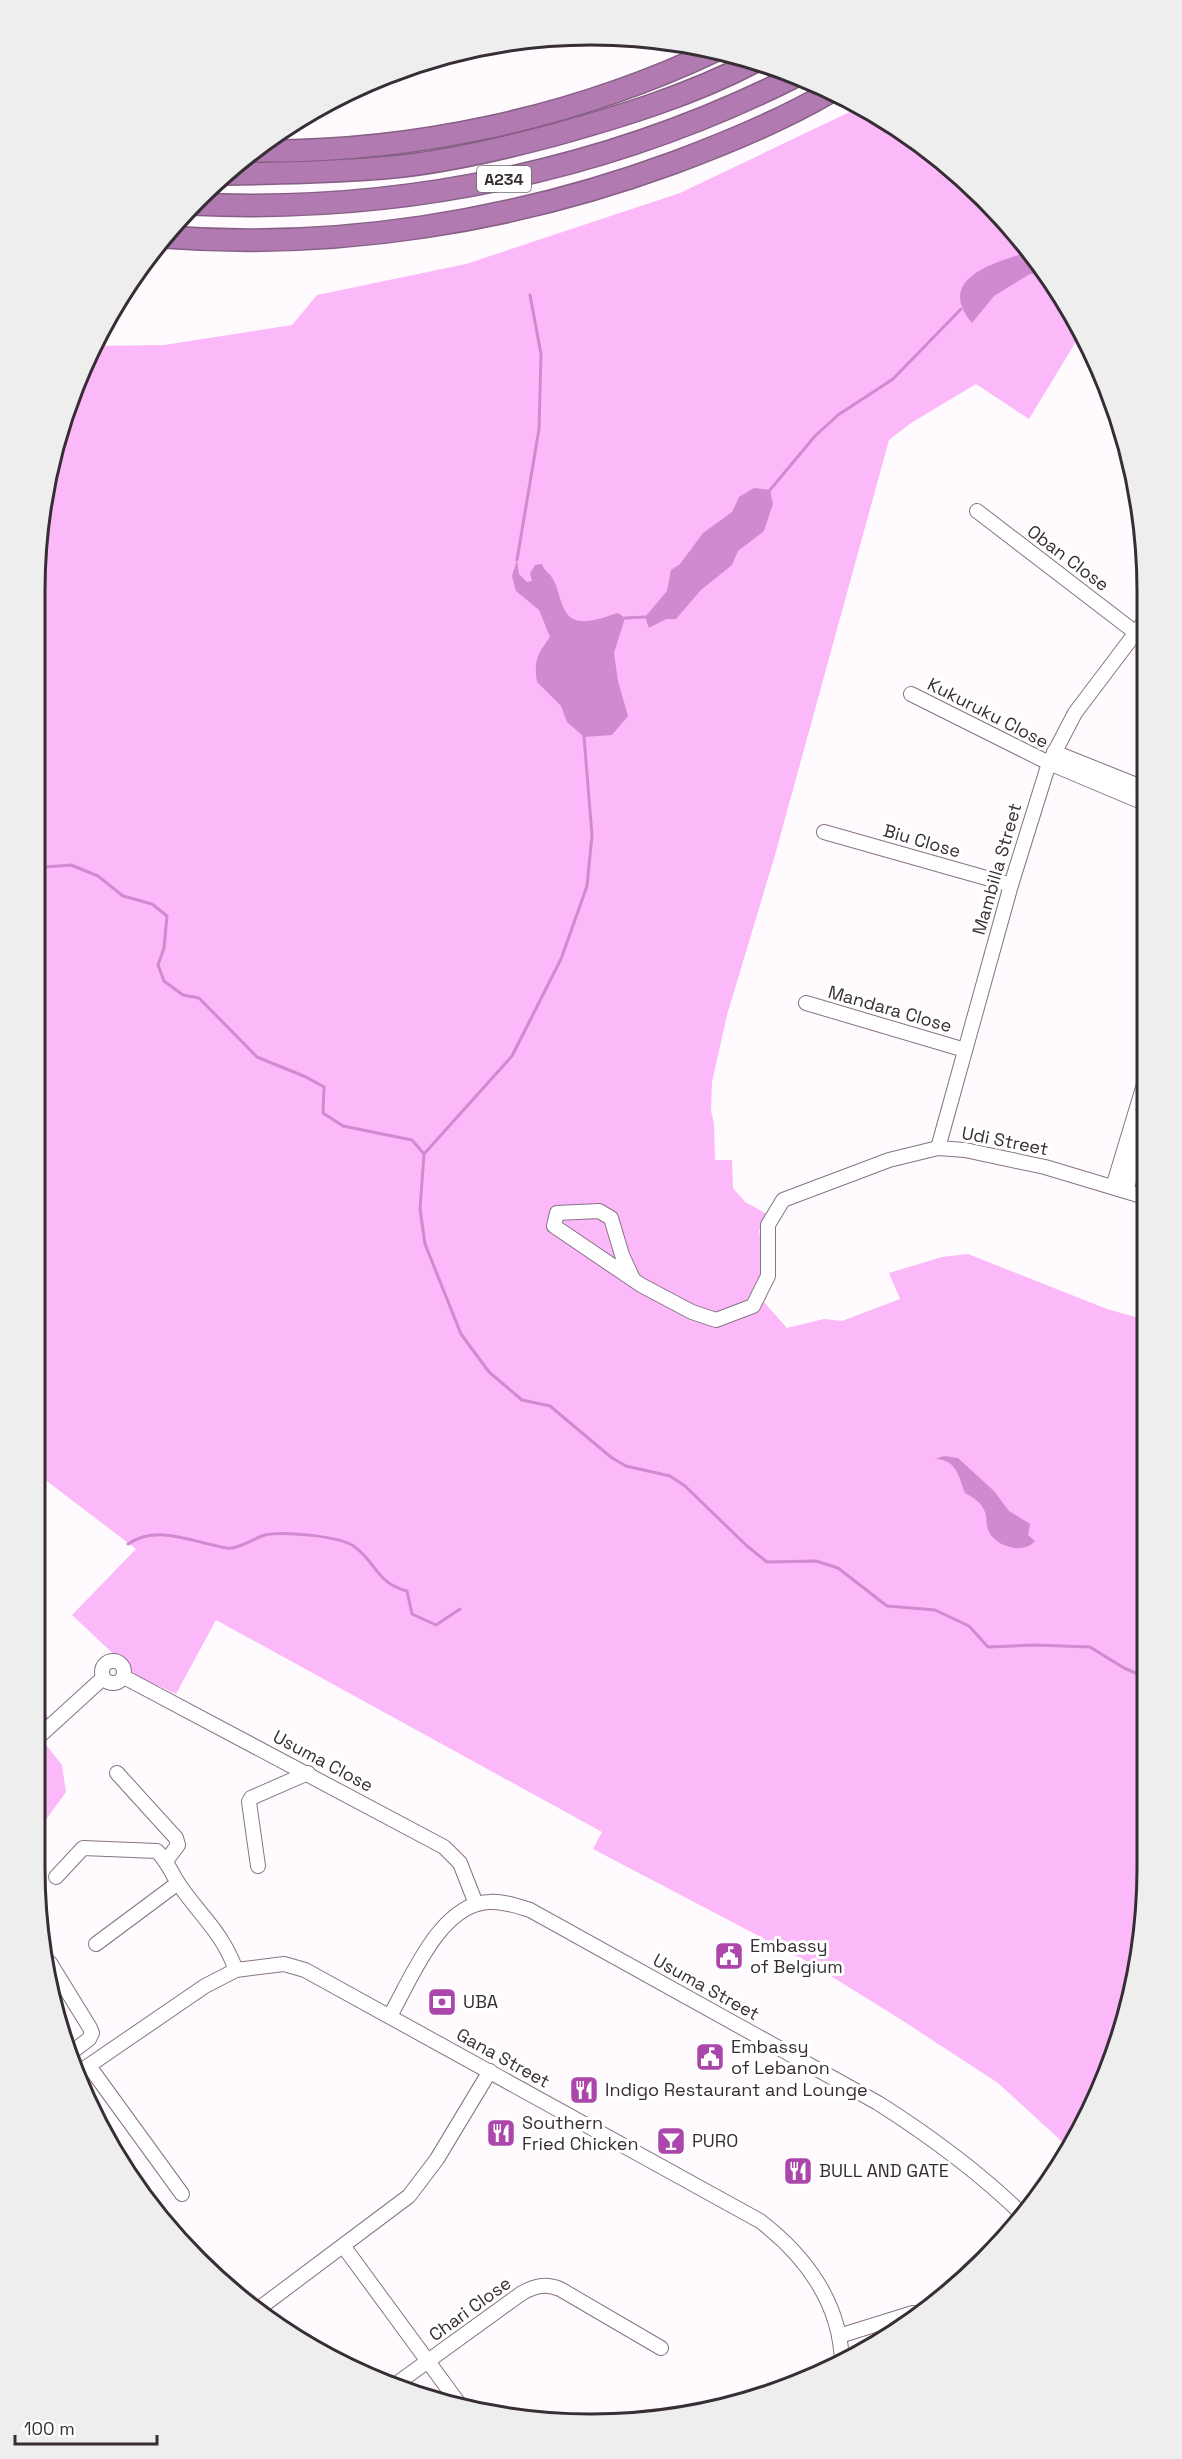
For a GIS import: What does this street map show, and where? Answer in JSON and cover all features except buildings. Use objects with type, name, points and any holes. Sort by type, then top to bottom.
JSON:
[{"type":"highway","points":[[269,151],[325,150],[417,141],[468,131],[609,94],[652,79],[703,56]]},
{"type":"highway","name":"A234","points":[[239,174],[298,173],[383,167],[478,153],[581,127],[644,108],[742,67]]},
{"type":"highway","name":"A234","points":[[206,204],[275,207],[412,195],[477,185],[551,168],[681,128],[744,102],[785,81]]},
{"type":"highway","points":[[175,237],[301,238],[392,231],[491,215],[604,187],[712,149],[821,96]]},
{"type":"highway","points":[[184,227],[253,239]]},
{"type":"street","name":"Oban Close","points":[[977,511],[1137,626]]},
{"type":"street","name":"Mambilla Street","points":[[938,1148],[1011,885],[1051,757],[1075,713],[1137,632]]},
{"type":"street","name":"Kukuruku Close","points":[[911,694],[1051,757]]},
{"type":"street","points":[[1051,757],[1137,787]]},
{"type":"street","points":[[1051,757],[1137,800]]},
{"type":"street","name":"Biu Close","points":[[824,832],[1011,885]]},
{"type":"street","name":"Mandara Close","points":[[806,1003],[965,1050]]},
{"type":"street","points":[[1120,1189],[1137,1116]]},
{"type":"street","points":[[1120,1189],[1137,1146]]},
{"type":"street","name":"Udi Street","points":[[633,1279],[692,1312],[716,1320],[753,1306],[768,1276],[768,1225],[783,1200],[889,1160],[938,1148],[1007,1157],[1137,1194]]},
{"type":"street","points":[[599,1211],[611,1218],[622,1255],[633,1279],[557,1229],[554,1226],[557,1213],[599,1211]]},
{"type":"street","name":"Usuma Close","points":[[45,1730],[103,1678],[102,1670],[106,1663],[113,1660],[125,1669],[124,1677],[444,1846],[460,1863],[476,1904]]},
{"type":"street","points":[[103,1678],[110,1684],[118,1683],[124,1677]]},
{"type":"street","points":[[117,1773],[176,1838],[178,1845],[166,1860]]},
{"type":"street","points":[[258,1866],[249,1802],[251,1798],[308,1773]]},
{"type":"street","points":[[56,1877],[79,1843],[153,1849],[166,1860],[178,1883],[222,1937],[236,1970]]},
{"type":"street","points":[[96,1944],[178,1883]]},
{"type":"street","name":"Usuma Street","points":[[390,2016],[443,1927],[454,1915],[476,1904],[500,1902],[530,1910],[878,2103],[926,2133],[985,2180],[1017,2209]]},
{"type":"street","name":"Gana Street","points":[[84,2069],[205,1986],[236,1970],[284,1964],[295,1967],[327,1981],[760,2221],[788,2244],[811,2272],[830,2302],[841,2353]]},
{"type":"street","points":[[54,1970],[92,2033],[89,2039],[76,2049]]},
{"type":"street","points":[[265,2305],[392,2210],[423,2180],[490,2072]]},
{"type":"street","points":[[85,2073],[182,2194]]},
{"type":"street","points":[[344,2247],[453,2396]]},
{"type":"street","name":"Chari Close","points":[[402,2380],[522,2293],[545,2285],[560,2289],[661,2348]]},
{"type":"street","points":[[839,2336],[901,2317]]},
{"type":"shaded area","points":[[851,111],[923,158],[977,205],[1024,259],[1045,288],[1076,341],[1029,419],[976,384],[911,423],[889,440],[775,855],[727,1015],[712,1082],[711,1111],[714,1124],[715,1160],[732,1160],[733,1188],[745,1202],[767,1214],[759,1231],[765,1257],[763,1276],[755,1292],[787,1328],[824,1319],[842,1321],[900,1299],[889,1273],[942,1257],[968,1254],[1107,1309],[1137,1317],[1136,1904],[1127,1975],[1108,2044],[1081,2109],[1063,2143],[998,2083],[897,2017],[808,1962],[593,1849],[602,1832],[216,1620],[176,1694],[137,1676],[72,1615],[136,1549],[45,1480],[46,555],[55,484],[64,450],[74,415],[101,350],[103,346],[164,345],[292,325],[317,295],[466,264],[680,193]]},
{"type":"shaded area","points":[[1021,255],[1035,274],[1030,274],[994,296],[972,323],[962,307],[960,294],[965,283],[988,266]]},
{"type":"shaded area","points":[[754,488],[770,490],[773,504],[764,531],[738,551],[732,565],[701,590],[676,619],[666,619],[649,628],[645,617],[667,591],[671,570],[680,564],[703,533],[732,512],[739,497]]},
{"type":"shaded area","points":[[517,560],[519,574],[527,582],[532,581],[530,573],[535,565],[542,564],[555,583],[565,611],[573,619],[585,621],[618,613],[625,618],[614,653],[618,681],[628,716],[612,735],[584,737],[567,722],[561,706],[537,682],[538,658],[550,637],[539,610],[516,591],[512,576]]},
{"type":"shaded area","points":[[944,1456],[958,1458],[994,1491],[1009,1511],[1030,1524],[1028,1535],[1035,1541],[1024,1548],[1017,1548],[997,1541],[988,1530],[986,1514],[977,1501],[965,1493],[956,1470],[948,1462],[935,1459]]},
{"type":"shaded area","points":[[45,1713],[57,1730],[45,1739]]},
{"type":"shaded area","points":[[45,1744],[62,1765],[66,1792],[45,1821]]},
{"type":"waterway","points":[[517,560],[539,429],[541,354],[530,295]]},
{"type":"waterway","points":[[770,490],[815,436],[838,415],[893,379],[961,309]]},
{"type":"waterway","points":[[625,618],[645,617]]},
{"type":"waterway","points":[[424,1154],[512,1056],[561,959],[587,886],[592,835],[584,737]]},
{"type":"waterway","points":[[45,867],[71,865],[98,876],[123,896],[152,904],[167,916],[164,948],[158,965],[164,981],[183,995],[199,998],[257,1057],[324,1087],[323,1113],[343,1126],[412,1140],[424,1154],[420,1209],[425,1244],[461,1334],[489,1372],[522,1400],[550,1406],[612,1458],[626,1466],[670,1476],[685,1486],[747,1546],[767,1562],[816,1561],[838,1568],[887,1606],[935,1610],[969,1626],[988,1647],[1035,1645],[1090,1647],[1137,1674]]},
{"type":"waterway","points":[[128,1544],[138,1539],[159,1535],[181,1537],[229,1548],[273,1534],[309,1535],[334,1539],[352,1545],[366,1557],[382,1577],[396,1587],[407,1591],[412,1614],[436,1625],[460,1609]]},
{"type":"place","name":"Embassy of Belgium","points":[[729,1956]]},
{"type":"place","name":"UBA","points":[[442,2002]]},
{"type":"place","name":"Embassy of Lebanon","points":[[710,2057]]},
{"type":"place","name":"Indigo Restaurant and Lounge","points":[[584,2090]]},
{"type":"place","name":"Southern Fried Chicken","points":[[501,2133]]},
{"type":"place","name":"PURO","points":[[671,2141]]},
{"type":"place","name":"BULL AND GATE","points":[[798,2171]]}]
